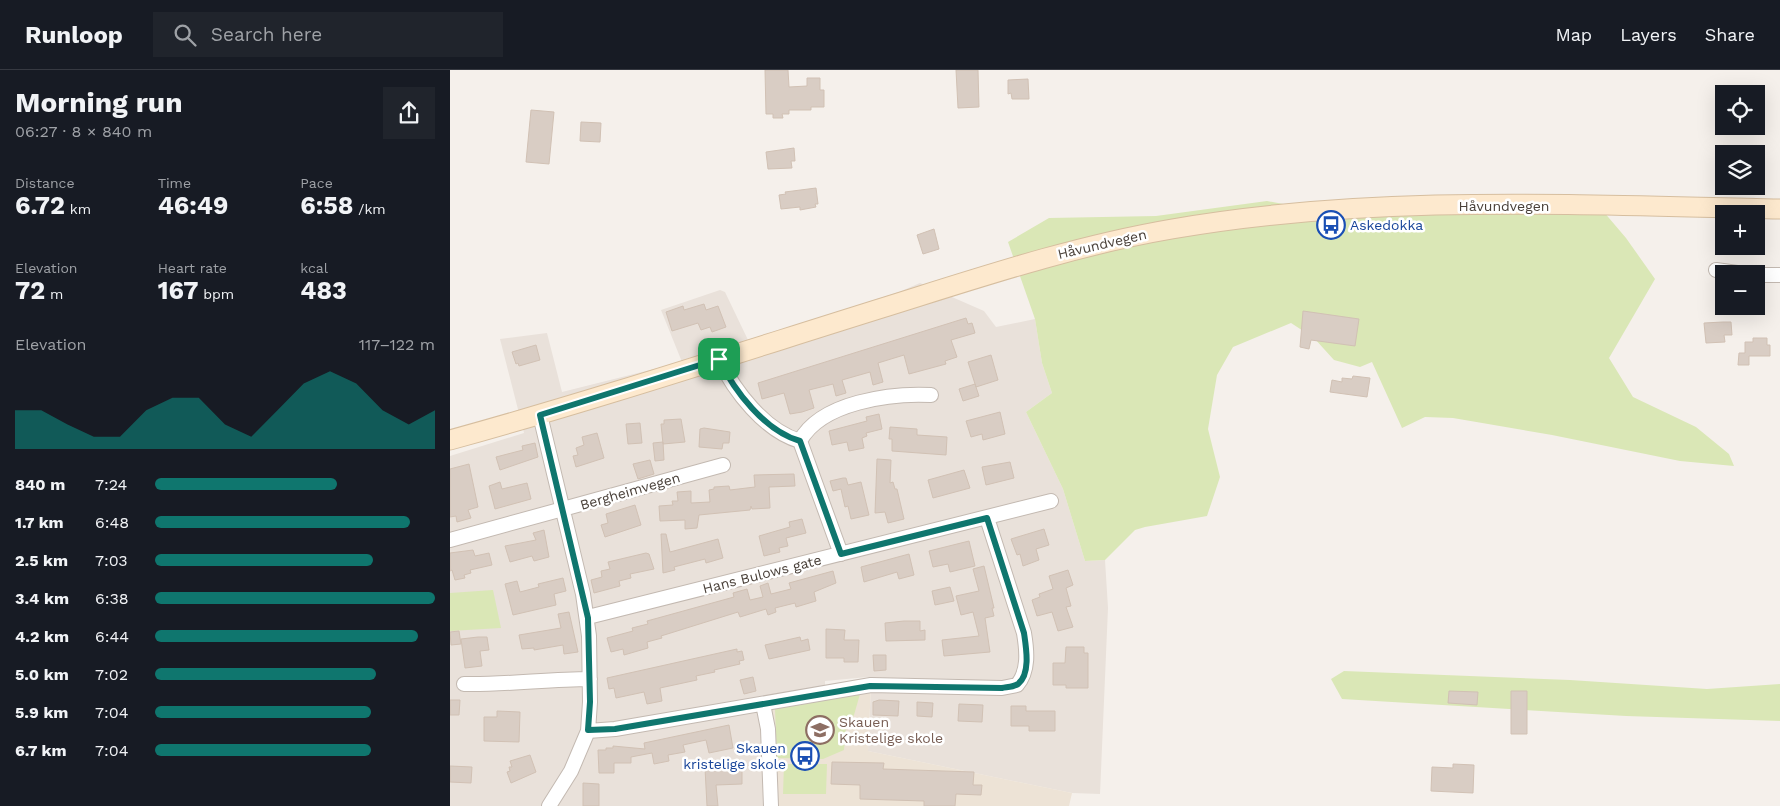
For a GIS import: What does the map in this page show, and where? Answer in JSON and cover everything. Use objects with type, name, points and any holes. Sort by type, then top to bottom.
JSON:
[{"type":"main road","name":"Håvundvegen","points":[[450,440],[540,415],[1081,247],[1229,220],[1286,213],[1385,206],[1648,206],[1780,209]]},
{"type":"street","points":[[1765,275],[1780,275]]},
{"type":"street","points":[[719,359],[732,383],[770,426],[787,437],[800,441]]},
{"type":"street","points":[[841,554],[800,441],[804,432],[819,420],[857,404],[892,396],[931,395]]},
{"type":"street","points":[[540,415],[588,618],[590,679],[588,730],[571,771],[549,806]]},
{"type":"street","name":"Bergheimvegen","points":[[450,540],[723,465]]},
{"type":"street","name":"Hans Bulows gate","points":[[588,618],[1051,501]]},
{"type":"street","points":[[588,730],[615,729],[870,686],[1002,688],[1017,685],[1023,678],[1027,650],[1024,633],[987,518]]},
{"type":"street","points":[[464,684],[488,686],[564,679],[590,679]]},
{"type":"street","points":[[764,704],[768,729],[771,806]]},
{"type":"shaded area","points":[[920,283],[984,311],[996,327],[1035,319],[1042,363],[1052,393],[1026,412],[1063,489],[1085,561],[1105,560],[1108,608],[1100,794],[1072,793],[868,751],[871,686],[868,677],[825,681],[825,689],[765,806],[450,806],[450,456],[524,433],[500,339],[547,333],[562,392],[682,362],[661,310],[720,290],[725,292],[748,340],[899,292]]},
{"type":"shaded area","name":"Skauen Kristelige skole","points":[[871,685],[868,751],[1072,793],[1069,806],[776,806],[771,709]]},
{"type":"green space","points":[[1267,201],[1294,206],[1603,211],[1626,238],[1655,279],[1609,358],[1633,397],[1696,427],[1729,454],[1734,466],[1680,461],[1552,435],[1453,418],[1425,417],[1402,428],[1372,362],[1360,367],[1334,360],[1314,338],[1291,323],[1233,347],[1217,375],[1208,429],[1220,477],[1207,516],[1135,530],[1105,560],[1085,561],[1063,489],[1026,412],[1052,393],[1042,363],[1035,319],[1008,242],[1049,218],[1156,216]]},
{"type":"green space","points":[[493,590],[501,628],[450,631],[450,593]]},
{"type":"green space","points":[[1344,671],[1570,680],[1707,689],[1780,684],[1780,721],[1626,716],[1342,699],[1331,679]]},
{"type":"green space","points":[[860,694],[854,715],[846,728],[844,750],[823,759],[777,758],[775,709]]},
{"type":"green space","points":[[784,764],[827,764],[826,794],[783,794]]},
{"type":"building","points":[[765,70],[788,70],[789,87],[807,86],[807,78],[820,78],[820,90],[824,90],[824,107],[811,107],[811,110],[789,110],[789,114],[782,114],[783,118],[773,118],[773,114],[766,114]]},
{"type":"building","points":[[956,70],[978,70],[979,107],[958,108]]},
{"type":"building","points":[[1028,79],[1029,99],[1012,99],[1011,93],[1008,94],[1008,80]]},
{"type":"building","points":[[531,110],[554,112],[549,164],[526,162]]},
{"type":"building","points":[[581,122],[601,123],[600,142],[580,141]]},
{"type":"building","points":[[794,148],[795,161],[791,161],[792,168],[768,169],[766,152]]},
{"type":"building","points":[[816,188],[818,204],[815,204],[816,207],[800,210],[800,207],[781,209],[779,195],[786,194],[785,192]]},
{"type":"building","points":[[934,229],[939,249],[923,254],[917,235]]},
{"type":"building","points":[[704,304],[706,310],[718,306],[726,327],[712,332],[710,327],[701,330],[698,323],[672,331],[666,312],[683,306],[684,310]]},
{"type":"building","points":[[1303,311],[1359,319],[1355,346],[1311,340],[1309,349],[1300,347]]},
{"type":"building","points":[[966,318],[968,324],[972,323],[975,333],[951,340],[957,357],[945,361],[946,364],[909,374],[904,355],[878,363],[883,382],[873,385],[870,372],[842,380],[846,393],[836,396],[833,384],[809,390],[814,408],[802,412],[790,414],[784,393],[762,399],[758,383]]},
{"type":"building","points":[[1731,322],[1732,335],[1724,335],[1725,342],[1706,343],[1704,323]]},
{"type":"building","points":[[1753,338],[1767,338],[1767,345],[1770,345],[1770,356],[1749,356],[1749,365],[1738,365],[1739,353],[1745,353],[1745,342],[1753,342]]},
{"type":"building","points":[[536,345],[540,360],[519,366],[518,363],[516,364],[512,352]]},
{"type":"building","points":[[991,355],[998,380],[976,387],[968,362]]},
{"type":"building","points":[[1353,376],[1370,378],[1367,397],[1330,392],[1332,380],[1342,382],[1342,378],[1352,379]]},
{"type":"building","points":[[975,384],[979,396],[963,401],[959,389]]},
{"type":"building","points":[[1000,412],[1005,434],[983,440],[982,434],[971,437],[966,421]]},
{"type":"building","points":[[879,414],[882,429],[866,433],[867,436],[862,438],[864,448],[849,451],[847,442],[832,445],[829,431],[867,421],[866,417]]},
{"type":"building","points":[[681,419],[685,442],[663,444],[661,424],[664,424],[664,420]]},
{"type":"building","points":[[640,423],[642,443],[628,444],[626,424]]},
{"type":"building","points":[[890,427],[917,429],[917,435],[947,437],[946,455],[892,451],[892,439],[889,439]]},
{"type":"building","points":[[700,429],[730,432],[729,443],[723,443],[722,449],[699,447]]},
{"type":"building","points":[[597,433],[604,458],[576,467],[573,456],[578,455],[576,448],[584,445],[582,437]]},
{"type":"building","points":[[663,442],[664,460],[655,461],[653,443]]},
{"type":"building","points":[[535,443],[538,457],[500,470],[496,457],[523,450],[522,446]]},
{"type":"building","points":[[877,459],[891,460],[890,483],[893,482],[895,489],[897,489],[904,519],[888,523],[885,512],[875,513]]},
{"type":"building","points":[[650,460],[654,474],[638,479],[633,464]]},
{"type":"building","points":[[1010,462],[1014,478],[986,485],[982,467]]},
{"type":"building","points":[[469,464],[478,507],[468,510],[471,518],[457,522],[456,516],[450,517],[450,469]]},
{"type":"building","points":[[964,470],[970,488],[933,498],[928,480]]},
{"type":"building","points":[[794,474],[795,486],[769,487],[770,508],[752,509],[751,506],[750,510],[699,515],[697,528],[685,529],[685,520],[660,521],[659,506],[673,505],[672,501],[678,501],[677,492],[691,491],[691,503],[710,502],[709,490],[714,489],[714,487],[729,486],[730,490],[755,487],[754,475]]},
{"type":"building","points":[[846,478],[848,485],[861,482],[869,515],[851,519],[848,506],[845,507],[841,489],[833,491],[830,481]]},
{"type":"building","points":[[500,482],[502,489],[527,483],[531,499],[495,509],[489,486]]},
{"type":"building","points":[[635,505],[641,525],[605,537],[601,525],[608,523],[606,514]]},
{"type":"building","points":[[802,519],[806,533],[786,538],[788,546],[779,548],[780,552],[764,556],[759,536],[790,527],[789,522]]},
{"type":"building","points":[[1044,529],[1049,545],[1036,549],[1039,560],[1023,566],[1020,554],[1017,555],[1011,539]]},
{"type":"building","points":[[544,530],[549,557],[534,561],[532,556],[510,562],[505,546],[536,540],[533,533]]},
{"type":"building","points":[[661,534],[666,534],[670,552],[718,539],[723,558],[706,563],[705,559],[674,567],[675,570],[663,573]]},
{"type":"building","points":[[969,541],[975,566],[950,572],[948,564],[933,567],[929,551]]},
{"type":"building","points":[[473,550],[475,556],[489,553],[492,565],[470,570],[471,573],[464,575],[465,578],[455,580],[452,570],[450,571],[450,553]]},
{"type":"building","points":[[646,553],[649,554],[654,569],[630,574],[631,578],[619,581],[620,586],[594,593],[591,580],[602,577],[601,571],[610,569],[608,562]]},
{"type":"building","points":[[909,554],[914,575],[899,579],[897,572],[864,582],[861,567]]},
{"type":"building","points":[[984,566],[994,608],[992,608],[994,616],[985,618],[990,652],[944,656],[942,640],[979,636],[973,612],[961,615],[956,596],[979,591],[973,569]]},
{"type":"building","points":[[1068,570],[1073,585],[1066,588],[1071,606],[1066,607],[1073,627],[1058,631],[1052,612],[1037,616],[1032,600],[1040,597],[1039,594],[1053,589],[1049,576]]},
{"type":"building","points":[[833,571],[836,583],[814,592],[816,601],[796,607],[795,603],[775,608],[776,612],[768,615],[766,609],[740,617],[738,612],[661,636],[662,638],[647,642],[648,648],[624,655],[623,649],[611,652],[607,638],[633,631],[632,628],[648,624],[647,621],[734,597],[733,593],[747,589],[750,600],[763,597],[760,586],[768,583],[771,594],[791,589],[789,583]]},
{"type":"building","points":[[563,578],[566,591],[554,594],[556,605],[513,615],[505,584],[517,581],[520,592],[539,587],[538,584]]},
{"type":"building","points":[[950,587],[954,601],[935,605],[932,591]]},
{"type":"building","points":[[569,612],[578,652],[564,654],[563,645],[534,650],[534,648],[522,649],[519,635],[561,628],[558,614]]},
{"type":"building","points":[[920,621],[920,631],[925,630],[925,640],[886,641],[885,623]]},
{"type":"building","points":[[826,629],[845,630],[844,640],[859,640],[858,662],[844,662],[844,658],[826,658]]},
{"type":"building","points":[[459,631],[461,644],[451,645],[450,632]]},
{"type":"building","points":[[487,637],[489,650],[480,651],[482,666],[465,668],[461,639]]},
{"type":"building","points":[[800,637],[801,641],[808,639],[810,650],[769,659],[765,645]]},
{"type":"building","points":[[1066,647],[1084,647],[1084,653],[1088,653],[1088,688],[1066,688],[1066,685],[1053,685],[1053,663],[1065,663]]},
{"type":"building","points":[[737,649],[737,652],[742,651],[744,660],[739,661],[740,664],[696,676],[697,680],[660,688],[662,701],[647,704],[644,692],[616,698],[614,688],[609,689],[607,678]]},
{"type":"building","points":[[873,655],[886,655],[886,670],[874,671]]},
{"type":"building","points":[[753,677],[756,691],[744,694],[740,680]]},
{"type":"building","points":[[1449,691],[1478,692],[1477,705],[1448,703]]},
{"type":"building","points":[[1511,691],[1527,691],[1527,734],[1511,734]]},
{"type":"building","points":[[450,700],[460,700],[459,715],[450,715]]},
{"type":"building","points":[[879,700],[899,701],[898,716],[873,715],[873,702]]},
{"type":"building","points":[[917,702],[933,703],[932,717],[917,716]]},
{"type":"building","points":[[959,704],[983,705],[982,722],[958,721]]},
{"type":"building","points":[[1011,706],[1026,706],[1026,711],[1055,711],[1055,731],[1029,731],[1029,726],[1011,726]]},
{"type":"building","points":[[497,711],[520,712],[519,742],[484,741],[484,717],[497,717]]},
{"type":"building","points":[[729,725],[733,748],[709,753],[706,740],[683,745],[685,752],[668,755],[669,761],[654,764],[652,753],[631,757],[631,763],[614,763],[614,773],[599,773],[598,750],[606,750],[606,748],[613,748],[613,746],[645,749],[644,743]]},
{"type":"building","points":[[530,755],[536,772],[511,783],[507,772],[510,771],[509,767],[512,767],[510,761]]},
{"type":"building","points":[[832,762],[884,763],[883,769],[974,772],[973,785],[982,785],[981,795],[956,794],[955,806],[924,806],[924,801],[860,799],[860,785],[831,784]]},
{"type":"building","points":[[1453,764],[1474,765],[1473,793],[1431,791],[1432,767],[1453,768]]},
{"type":"building","points":[[450,766],[472,767],[471,783],[450,782]]},
{"type":"building","points":[[731,767],[731,771],[742,771],[742,784],[716,785],[718,806],[707,806],[705,768]]},
{"type":"building","points":[[583,783],[599,784],[599,806],[583,806]]},
{"type":"place","name":"Askedokka","points":[[1331,225]]},
{"type":"place","name":"Skauen Kristelige skole","points":[[820,730]]},
{"type":"place","name":"Skauen kristelige skole","points":[[805,756]]},
{"type":"route","points":[[719,359],[732,383],[770,426],[787,437],[800,441],[841,554],[987,518],[1024,633],[1027,650],[1026,664],[1023,678],[1017,685],[1002,688],[870,686],[615,729],[588,730],[590,702],[588,618],[540,415],[719,359]]}]
